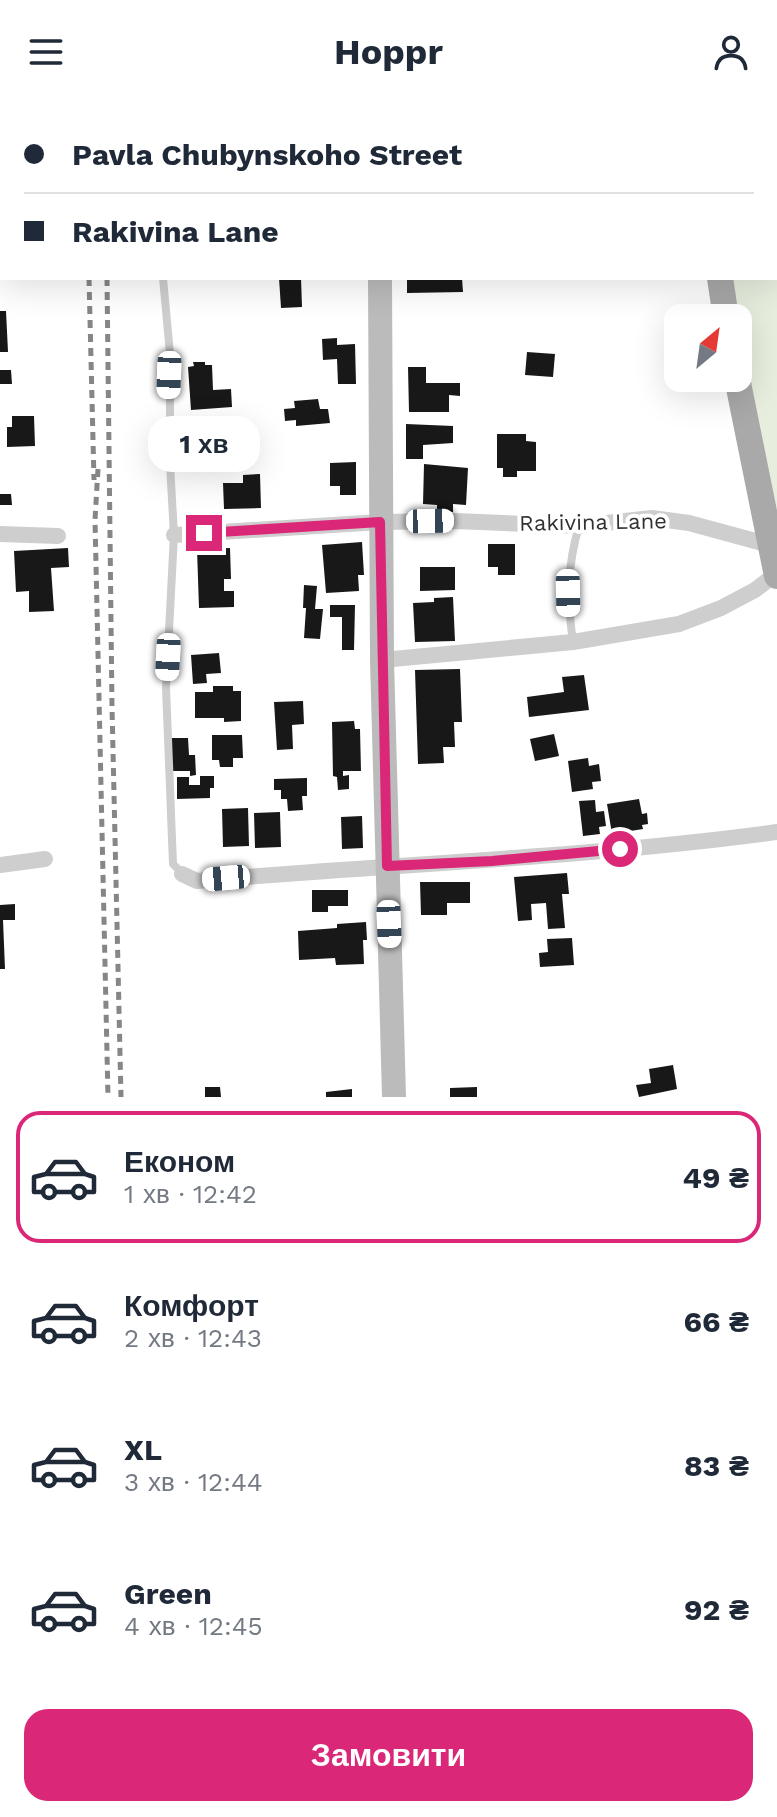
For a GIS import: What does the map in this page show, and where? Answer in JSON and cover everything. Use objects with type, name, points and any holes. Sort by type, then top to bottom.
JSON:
[{"type":"main road","points":[[380,280],[382,660],[394,1097]]},
{"type":"main road","points":[[720,280],[724,304]]},
{"type":"main road","points":[[740,392],[777,575]]},
{"type":"street","name":"Rakivina Lane","points":[[174,535],[380,522],[455,521],[579,526],[652,518],[689,523],[770,545]]},
{"type":"street","points":[[0,534],[58,536]]},
{"type":"street","points":[[382,660],[573,642],[679,624],[721,608],[777,575]]},
{"type":"street","points":[[182,874],[197,881],[507,860],[777,832]]},
{"type":"street","points":[[0,865],[45,859]]},
{"type":"lane","points":[[163,280],[170,354],[170,464],[174,535],[166,734],[173,864],[182,874]]},
{"type":"lane","points":[[573,642],[568,610],[568,575],[579,526]]},
{"type":"green space","points":[[728,280],[777,280],[777,510],[749,393],[752,392],[752,304],[734,304]]},
{"type":"building","points":[[279,280],[301,280],[302,307],[281,308]]},
{"type":"building","points":[[407,280],[462,280],[463,292],[407,293]]},
{"type":"building","points":[[0,311],[6,311],[8,352],[0,352]]},
{"type":"building","points":[[337,338],[337,345],[355,344],[356,384],[338,384],[337,359],[323,360],[322,339]]},
{"type":"building","points":[[527,352],[555,354],[553,377],[525,375]]},
{"type":"building","points":[[193,362],[212,365],[213,390],[231,389],[232,407],[191,410],[188,367],[194,366]]},
{"type":"building","points":[[408,367],[426,367],[426,383],[460,383],[460,396],[449,395],[449,412],[409,412]]},
{"type":"building","points":[[0,370],[11,370],[12,384],[0,384]]},
{"type":"building","points":[[318,399],[320,409],[328,409],[330,423],[296,426],[296,420],[285,421],[284,409],[295,408],[294,401]]},
{"type":"building","points":[[12,416],[34,416],[35,446],[7,447],[7,427],[12,427]]},
{"type":"building","points":[[406,424],[453,426],[453,443],[423,445],[423,459],[406,459]]},
{"type":"building","points":[[497,434],[526,434],[526,441],[536,442],[536,471],[517,471],[517,477],[503,477],[503,468],[497,468]]},
{"type":"building","points":[[356,462],[356,495],[340,495],[340,486],[330,486],[330,463]]},
{"type":"building","points":[[424,464],[468,468],[466,505],[453,504],[453,512],[437,512],[437,505],[423,504]]},
{"type":"building","points":[[260,474],[261,508],[224,509],[223,483],[243,483],[243,475]]},
{"type":"building","points":[[0,494],[11,494],[12,505],[0,505]]},
{"type":"building","points":[[362,542],[364,575],[358,575],[359,591],[326,593],[322,545]]},
{"type":"building","points":[[488,544],[515,544],[515,575],[498,575],[498,567],[488,567]]},
{"type":"building","points":[[68,548],[69,567],[51,568],[54,611],[29,612],[29,591],[16,592],[14,551]]},
{"type":"building","points":[[230,548],[231,579],[224,579],[224,591],[234,591],[234,607],[199,608],[197,549]]},
{"type":"building","points":[[420,567],[455,567],[455,590],[420,591]]},
{"type":"building","points":[[304,585],[317,586],[315,609],[323,609],[320,639],[304,638]]},
{"type":"building","points":[[453,597],[455,641],[415,642],[413,603]]},
{"type":"building","points":[[330,605],[355,605],[354,650],[342,650],[342,617],[330,617]]},
{"type":"building","points":[[219,653],[221,673],[206,674],[207,683],[193,684],[191,655]]},
{"type":"building","points":[[460,669],[462,722],[454,722],[455,747],[443,747],[444,763],[418,764],[415,670]]},
{"type":"building","points":[[584,675],[589,710],[529,717],[527,697],[564,692],[562,677]]},
{"type":"building","points":[[213,686],[233,686],[233,691],[241,691],[241,721],[195,718],[195,692],[213,692]]},
{"type":"building","points":[[303,701],[304,724],[292,725],[293,749],[277,750],[274,702]]},
{"type":"building","points":[[354,721],[355,729],[360,729],[361,771],[343,771],[343,776],[349,775],[349,789],[338,790],[337,777],[333,776],[332,722]]},
{"type":"building","points":[[554,734],[559,756],[535,761],[530,739]]},
{"type":"building","points":[[212,735],[242,735],[243,758],[233,758],[233,767],[220,767],[219,760],[212,760]]},
{"type":"building","points":[[172,738],[188,738],[189,755],[195,755],[196,775],[190,776],[190,771],[172,771]]},
{"type":"building","points":[[588,758],[589,766],[599,764],[601,781],[592,782],[593,789],[572,792],[568,761]]},
{"type":"building","points":[[200,776],[214,776],[210,798],[177,799],[177,777],[189,777],[189,785],[200,785]]},
{"type":"building","points":[[307,778],[307,796],[302,796],[303,810],[288,811],[287,799],[281,799],[281,790],[274,790],[274,779]]},
{"type":"building","points":[[639,799],[642,814],[647,813],[648,824],[642,825],[643,829],[612,834],[607,804]]},
{"type":"building","points":[[595,800],[596,812],[604,811],[606,826],[599,827],[600,834],[583,836],[579,801]]},
{"type":"building","points":[[248,808],[249,846],[223,847],[222,809]]},
{"type":"building","points":[[280,812],[281,847],[255,848],[254,813]]},
{"type":"building","points":[[362,816],[363,848],[342,849],[341,817]]},
{"type":"building","points":[[567,873],[569,894],[562,894],[565,928],[548,929],[546,903],[531,904],[532,920],[518,921],[514,877]]},
{"type":"building","points":[[420,882],[470,882],[470,903],[447,903],[447,915],[421,915]]},
{"type":"building","points":[[312,890],[348,890],[348,906],[328,906],[328,912],[312,912]]},
{"type":"building","points":[[15,904],[15,920],[3,920],[5,969],[0,969],[0,905]]},
{"type":"building","points":[[366,922],[364,964],[336,965],[335,958],[299,960],[298,931]]},
{"type":"building","points":[[572,938],[574,965],[540,967],[539,953],[548,952],[547,939]]},
{"type":"building","points":[[673,1065],[677,1089],[639,1097],[636,1085],[651,1083],[649,1069]]},
{"type":"building","points":[[205,1087],[220,1087],[221,1097],[205,1097]]},
{"type":"building","points":[[477,1087],[477,1097],[450,1097],[450,1088]]},
{"type":"building","points":[[352,1089],[352,1097],[326,1097],[326,1092]]},
{"type":"railway","points":[[89,280],[94,480]]},
{"type":"railway","points":[[107,280],[121,1097]]},
{"type":"railway","points":[[98,469],[95,520],[108,1097]]},
{"type":"route","points":[[204,533],[380,522],[387,866],[492,861],[620,849]]}]
